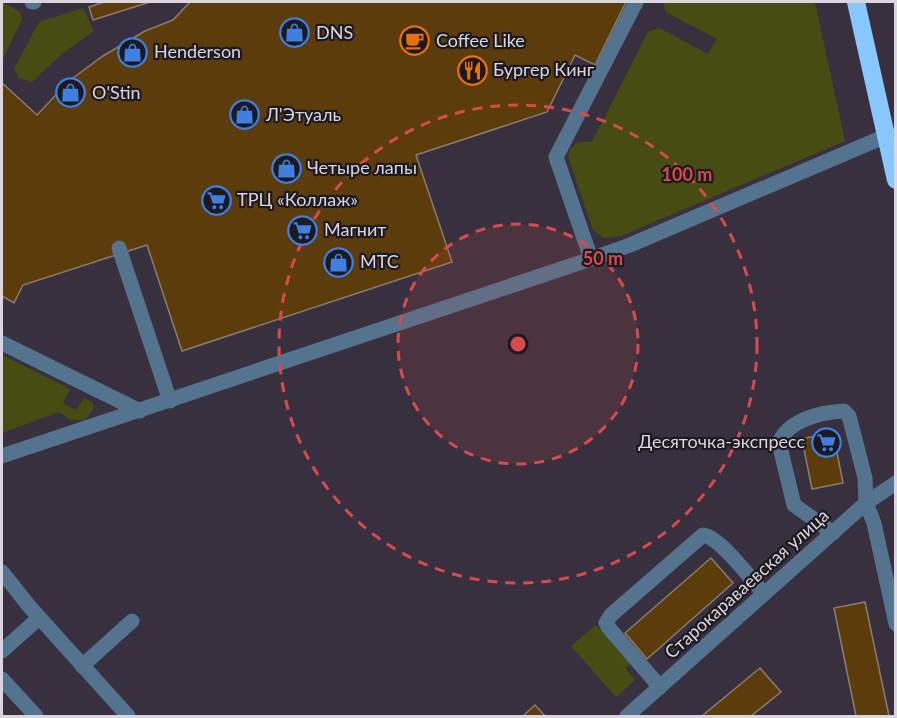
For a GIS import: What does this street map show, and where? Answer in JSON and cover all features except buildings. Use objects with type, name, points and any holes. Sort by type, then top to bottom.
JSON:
[{"type":"highway","points":[[856,2],[896,180]]},
{"type":"street","points":[[591,259],[555,157],[636,2]]},
{"type":"street","points":[[2,456],[630,245],[886,136]]},
{"type":"street","points":[[119,248],[170,401]]},
{"type":"street","points":[[2,343],[140,411]]},
{"type":"street","points":[[833,533],[799,509],[792,500],[779,443],[795,422],[840,411],[847,413],[864,478],[866,503],[874,523],[896,624]]},
{"type":"street","name":"Старокараваевская улица","points":[[627,717],[866,503],[896,483]]},
{"type":"street","points":[[660,687],[608,627],[606,623],[611,615],[703,535],[710,536],[723,548],[764,594]]},
{"type":"street","points":[[2,572],[39,618],[128,717]]},
{"type":"street","points":[[2,651],[39,618]]},
{"type":"street","points":[[82,666],[132,621]]},
{"type":"street","points":[[2,679],[36,717]]},
{"type":"green space","points":[[2,2],[20,12],[22,19],[2,61]]},
{"type":"green space","points":[[663,2],[815,2],[845,141],[621,236],[604,238],[593,230],[568,157],[571,148],[579,142],[592,142],[648,32],[658,28],[708,54],[717,39],[666,12]]},
{"type":"green space","points":[[83,8],[94,31],[63,53],[32,82],[19,78],[14,69],[39,22]]},
{"type":"green space","points":[[2,355],[70,389],[63,403],[76,410],[84,398],[93,403],[93,410],[85,420],[70,420],[59,412],[2,433]]},
{"type":"green space","points":[[596,625],[630,664],[625,668],[635,680],[616,697],[571,646]]},
{"type":"place","name":"DNS","points":[[295,33]]},
{"type":"place","name":"Coffee Like","points":[[415,41]]},
{"type":"place","name":"Henderson","points":[[133,52]]},
{"type":"place","name":"Бургер Кинг","points":[[472,70]]},
{"type":"place","name":"O'Stin","points":[[71,93]]},
{"type":"place","name":"Л'Этуаль","points":[[245,115]]},
{"type":"place","name":"Четыре лапы","points":[[286,168]]},
{"type":"place","name":"ТРЦ «Коллаж»","points":[[216,200]]},
{"type":"place","name":"Магнит","points":[[303,230]]},
{"type":"place","name":"МТС","points":[[339,262]]},
{"type":"place","name":"Десяточка-экспресс","points":[[826,442]]}]
